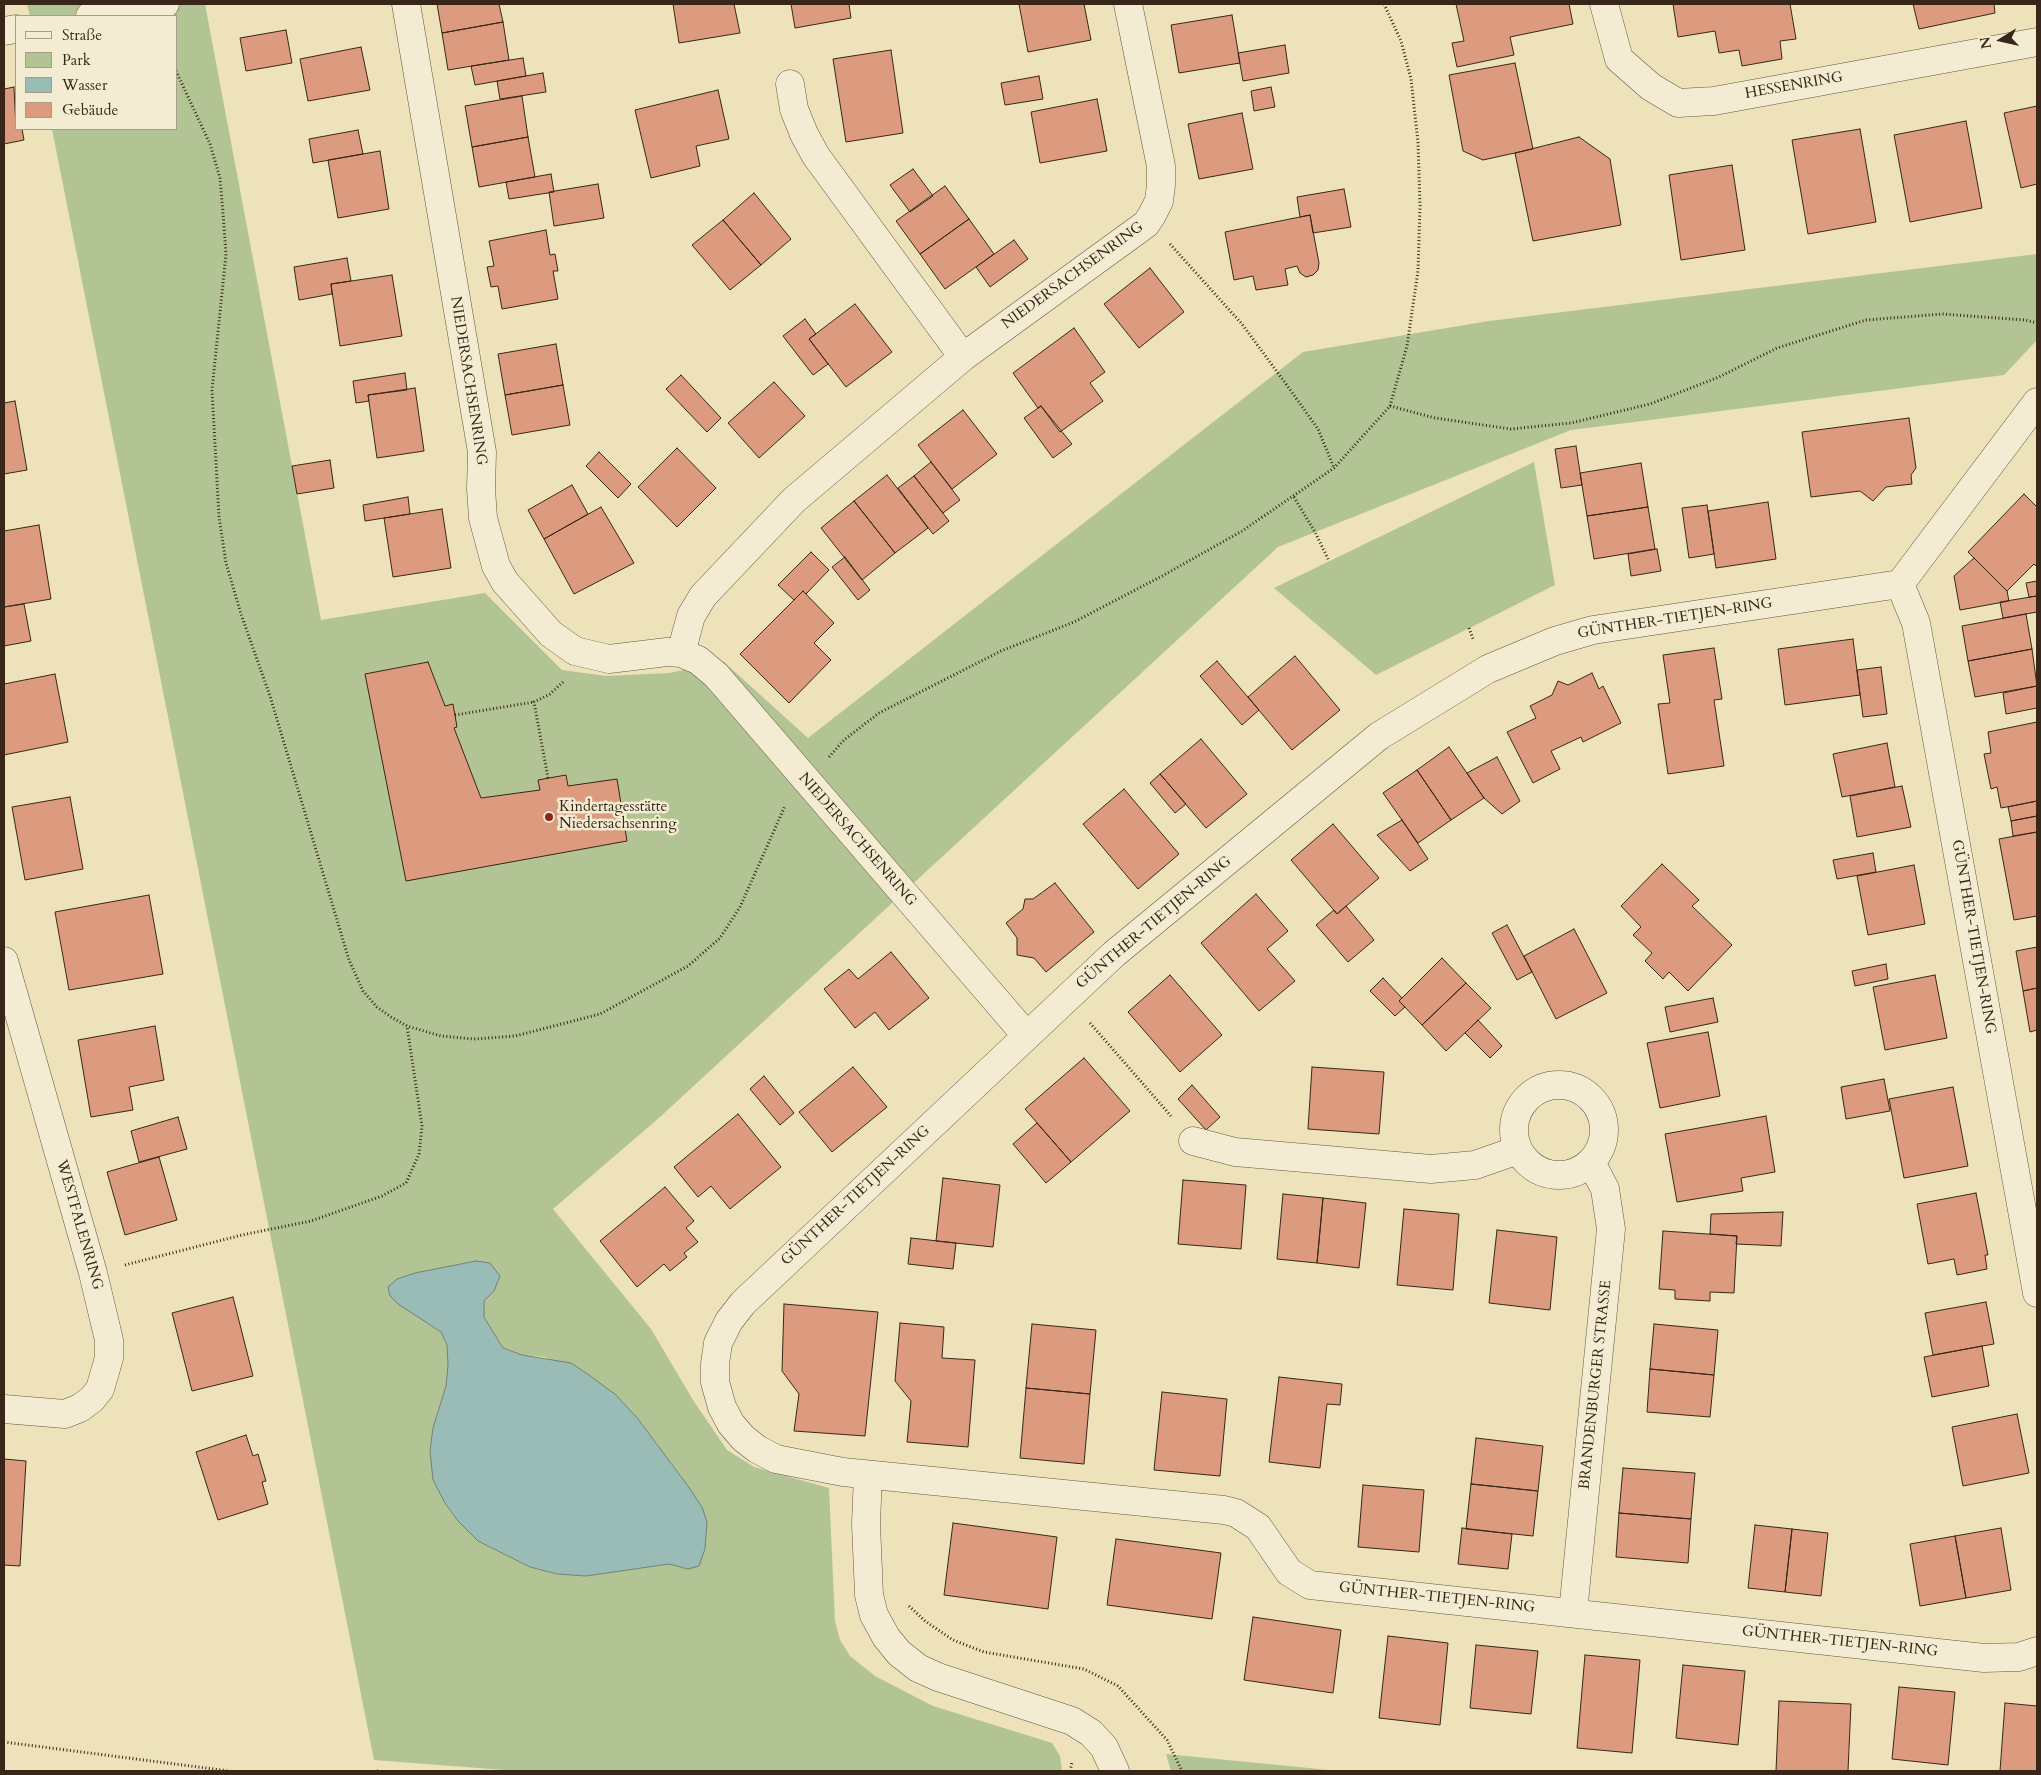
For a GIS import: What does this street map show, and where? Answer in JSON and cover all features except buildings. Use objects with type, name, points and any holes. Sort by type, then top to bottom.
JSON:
[{"type":"street","points":[[96,15],[165,4]]},
{"type":"street","name":"NIEDERSACHSENRING","points":[[406,4],[482,452],[482,504],[488,543],[496,566],[505,582],[533,616],[562,643],[575,651],[592,657],[609,659],[667,652],[681,653],[698,660],[716,675],[1026,1035]]},
{"type":"street","name":"NIEDERSACHSENRING","points":[[681,653],[691,616],[703,596],[794,500],[963,356],[1146,224],[1159,201],[1161,185],[1160,166],[1128,4]]},
{"type":"street","name":"HESSENRING","points":[[1604,4],[1619,59],[1651,87],[1678,103],[1714,101],[2037,42]]},
{"type":"street","points":[[790,84],[794,109],[804,134],[816,156],[963,356]]},
{"type":"street","points":[[1900,584],[2037,402]]},
{"type":"street","name":"GÜNTHER-TIETJEN-RING","points":[[2037,1293],[1916,622],[1900,584],[1593,630],[1555,641],[1488,669],[1379,736],[1114,954],[1026,1035],[743,1303],[729,1321],[718,1343],[715,1364],[715,1382],[722,1407],[731,1424],[743,1438],[757,1449],[776,1458],[868,1475],[1224,1510],[1242,1516],[1258,1527],[1289,1572],[1310,1585],[1984,1658],[2019,1657],[2037,1651]]},
{"type":"street","name":"WESTFALENRING","points":[[4,961],[93,1273],[109,1340],[107,1365],[100,1388],[92,1399],[80,1408],[65,1414],[4,1410]]},
{"type":"street","points":[[1552,1086],[1566,1086],[1585,1094],[1599,1110],[1603,1123],[1603,1137],[1599,1150],[1591,1162],[1577,1172],[1560,1176],[1543,1173],[1528,1164],[1518,1150],[1514,1137],[1519,1110],[1527,1098],[1538,1090],[1552,1086]]},
{"type":"street","points":[[1193,1141],[1235,1152],[1431,1169],[1475,1165],[1518,1150]]},
{"type":"street","name":"BRANDENBURGER STRASSE","points":[[1573,1612],[1611,1229],[1605,1189],[1591,1162]]},
{"type":"street","points":[[868,1475],[866,1524],[869,1596],[874,1615],[886,1637],[895,1648],[918,1668],[938,1677],[1072,1721],[1091,1733],[1104,1747],[1115,1771]]},
{"type":"path","points":[[1146,224],[1168,242],[1242,324],[1318,429],[1334,468]]},
{"type":"path","points":[[1390,406],[1435,418],[1511,429],[1571,423],[1650,404],[1719,377],[1778,348],[1866,320],[1942,314],[2025,320],[2037,323]]},
{"type":"path","points":[[1294,497],[1315,532],[1328,561]]},
{"type":"path","points":[[455,715],[534,702],[550,694],[592,657]]},
{"type":"path","points":[[534,702],[548,778]]},
{"type":"path","points":[[1068,997],[1193,1141]]},
{"type":"path","points":[[93,1273],[242,1235],[311,1221],[382,1196],[406,1183],[419,1154],[422,1126],[407,1026]]},
{"type":"path","points":[[907,1605],[925,1621],[953,1640],[984,1652],[1084,1669],[1118,1686],[1167,1740],[1182,1771]]},
{"type":"path","points":[[4,1742],[229,1771]]},
{"type":"green space","points":[[27,4],[205,4],[321,620],[485,593],[562,670],[606,676],[669,673],[724,662],[808,738],[1303,352],[1489,321],[2037,254],[2037,340],[2004,375],[1571,430],[1278,547],[660,1117],[553,1209],[651,1329],[693,1400],[727,1450],[754,1467],[829,1488],[835,1621],[840,1640],[850,1656],[875,1676],[933,1706],[1052,1743],[1060,1756],[1062,1771],[517,1771],[374,1760],[52,130],[178,130],[178,15],[30,15]],"holes":[[[476,1261],[494,1291],[484,1301],[484,1317],[503,1348],[522,1355],[545,1357],[616,1395],[638,1419],[688,1486],[688,1569],[669,1564],[586,1576],[557,1574],[530,1567],[478,1541],[458,1521],[445,1503],[430,1451],[433,1428],[446,1386],[447,1345],[441,1332],[426,1322],[415,1273]]]},
{"type":"green space","points":[[1534,462],[1555,585],[1376,675],[1274,588]]},
{"type":"green space","points":[[1166,1754],[1339,1771],[1171,1771]]},
{"type":"water","points":[[476,1261],[490,1263],[500,1276],[494,1291],[484,1301],[484,1317],[503,1348],[522,1355],[571,1363],[616,1395],[638,1419],[688,1486],[702,1507],[707,1522],[705,1549],[699,1566],[688,1569],[669,1564],[586,1576],[557,1574],[530,1567],[478,1541],[458,1521],[445,1503],[433,1480],[430,1451],[433,1428],[446,1386],[447,1345],[441,1332],[398,1304],[390,1296],[388,1287],[397,1279],[415,1273]]},
{"type":"place","name":"Kindertagesstätte Niedersachsenring","points":[[549,817]]}]
